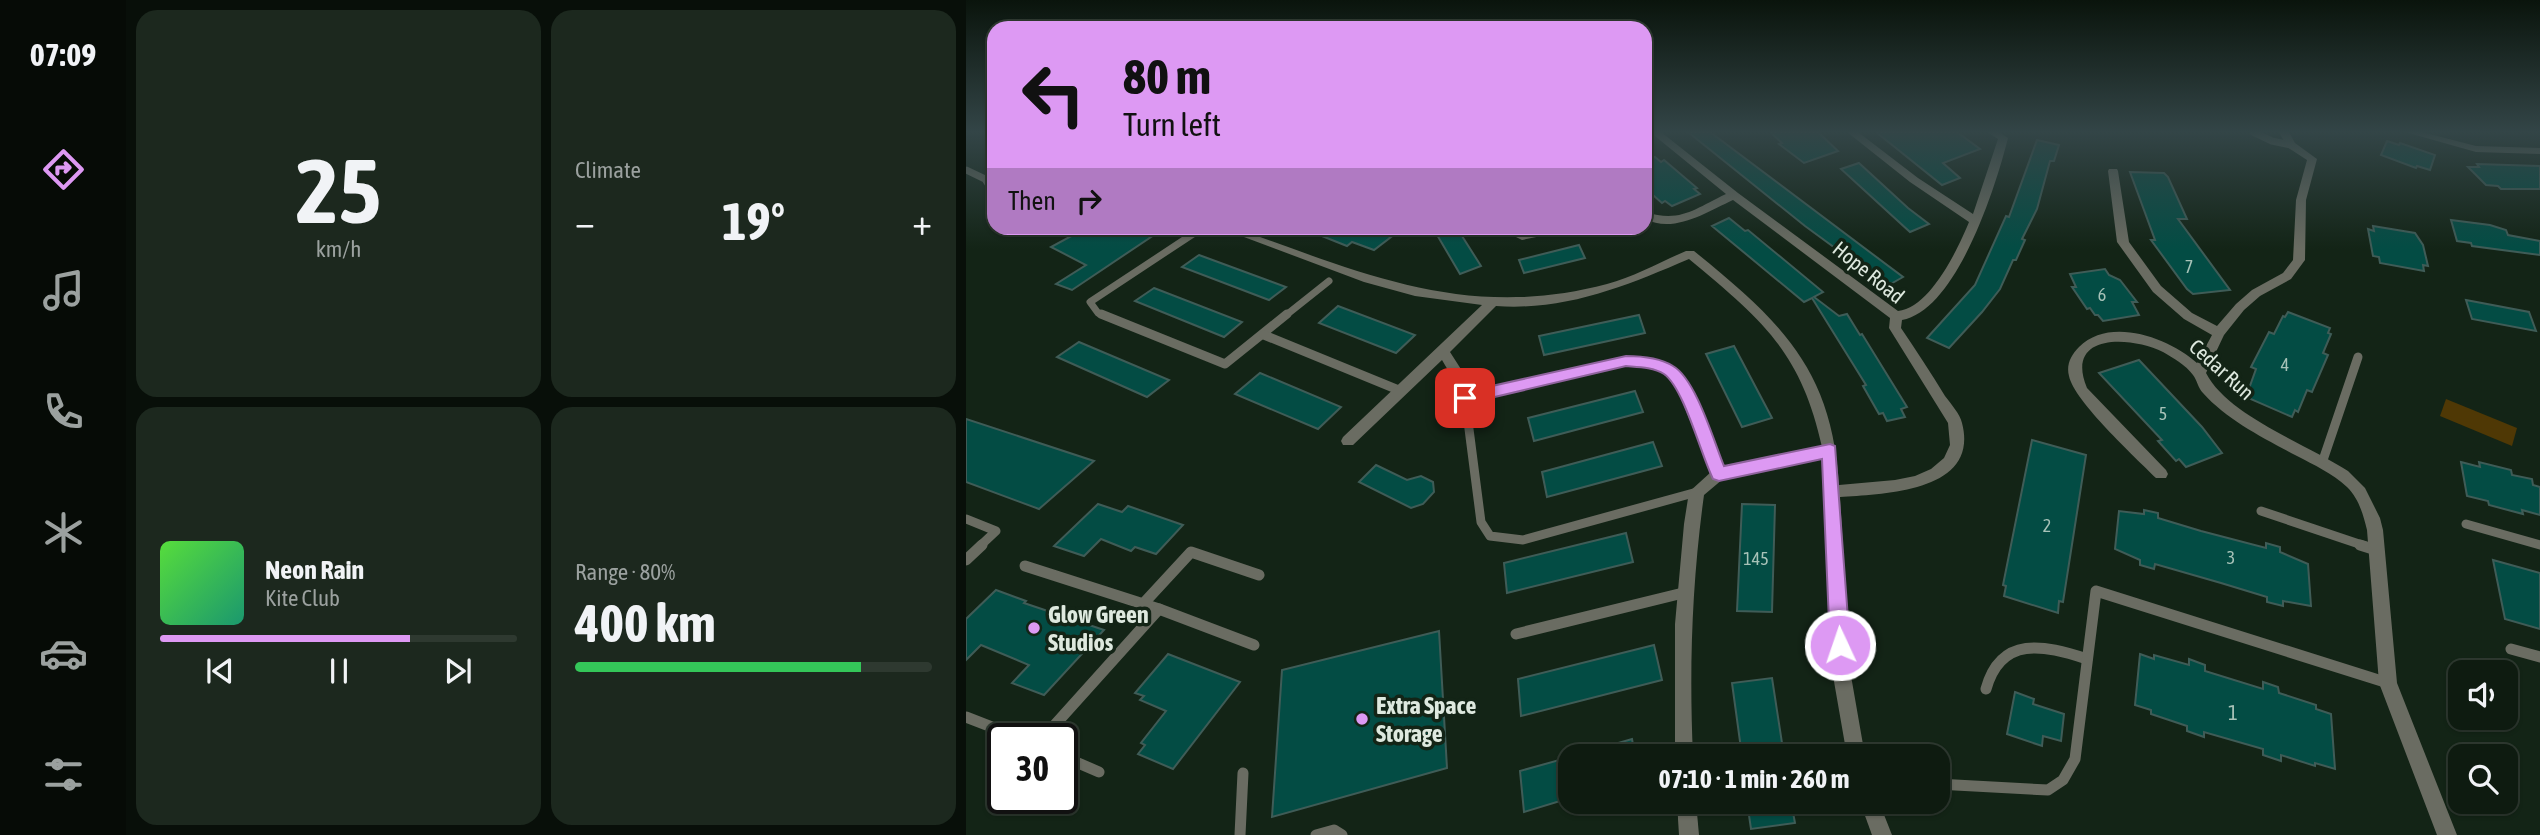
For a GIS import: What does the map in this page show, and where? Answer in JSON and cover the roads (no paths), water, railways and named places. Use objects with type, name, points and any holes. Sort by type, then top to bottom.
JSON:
[{"type":"street","name":"Hope Road","points":[[1704,171],[1896,316],[1895,328],[1955,422],[1958,449],[1946,467],[1925,480],[1832,492]]},
{"type":"street","points":[[1902,171],[1975,221]]},
{"type":"street","points":[[1896,316],[1916,310],[1947,276],[1975,221],[1995,171]]},
{"type":"street","points":[[2113,171],[2123,242],[2157,289],[2188,316],[2219,333]]},
{"type":"street","points":[[2199,373],[2219,333],[2248,300],[2287,276],[2299,260],[2301,200],[2309,171]]},
{"type":"street","points":[[1652,219],[1657,222],[1672,221],[1734,195]]},
{"type":"street","points":[[1246,235],[1398,289],[1431,297],[1492,303],[1554,299],[1610,287],[1690,254],[1761,313],[1796,355],[1812,384],[1824,417],[1830,451],[1842,670],[1854,744]]},
{"type":"street","points":[[1348,441],[1492,303]]},
{"type":"street","name":"Cedar Run","points":[[2161,474],[2081,391],[2074,375],[2076,358],[2088,342],[2103,336],[2126,337],[2151,343],[2178,355],[2199,373],[2206,389],[2246,419],[2354,485],[2371,508],[2388,683],[2447,835]]},
{"type":"street","points":[[1443,351],[1460,377],[1465,398],[1626,361],[1644,362],[1668,370],[1682,384],[1719,474]]},
{"type":"street","points":[[1683,744],[1686,592],[1697,492],[1719,474],[1830,451]]},
{"type":"street","points":[[1688,814],[1689,835]]},
{"type":"street","points":[[1874,814],[1882,835]]},
{"type":"lane","points":[[968,171],[987,182]]},
{"type":"lane","points":[[1191,235],[1090,302],[1098,313],[1224,364],[1329,281]]},
{"type":"lane","points":[[1264,335],[1401,391]]},
{"type":"lane","points":[[2322,463],[2358,357]]},
{"type":"lane","points":[[1465,398],[1481,522],[1490,536],[1524,540],[1697,492]]},
{"type":"lane","points":[[2261,511],[2376,550]]},
{"type":"lane","points":[[966,519],[996,531],[966,559]]},
{"type":"lane","points":[[2466,524],[2540,545]]},
{"type":"lane","points":[[1143,604],[1191,552],[1259,575]]},
{"type":"lane","points":[[1025,566],[1159,609],[1254,645]]},
{"type":"lane","points":[[1950,785],[2048,790],[2063,780],[2076,759],[2096,591],[2388,683]]},
{"type":"lane","points":[[1516,634],[1686,592]]},
{"type":"lane","points":[[1056,723],[1159,609]]},
{"type":"lane","points":[[1986,689],[1992,668],[1997,662],[2003,656],[2020,649],[2063,651],[2087,659]]},
{"type":"lane","points":[[2511,649],[2540,657]]},
{"type":"lane","points":[[966,716],[987,725]]},
{"type":"lane","points":[[1078,763],[1099,772]]},
{"type":"lane","points":[[1240,835],[1243,773]]},
{"type":"lane","points":[[1316,835],[1334,830],[1342,835]]},
{"type":"place","name":"Glow Green Studios","points":[[1034,628]]},
{"type":"place","name":"Extra Space Storage","points":[[1362,719]]}]
